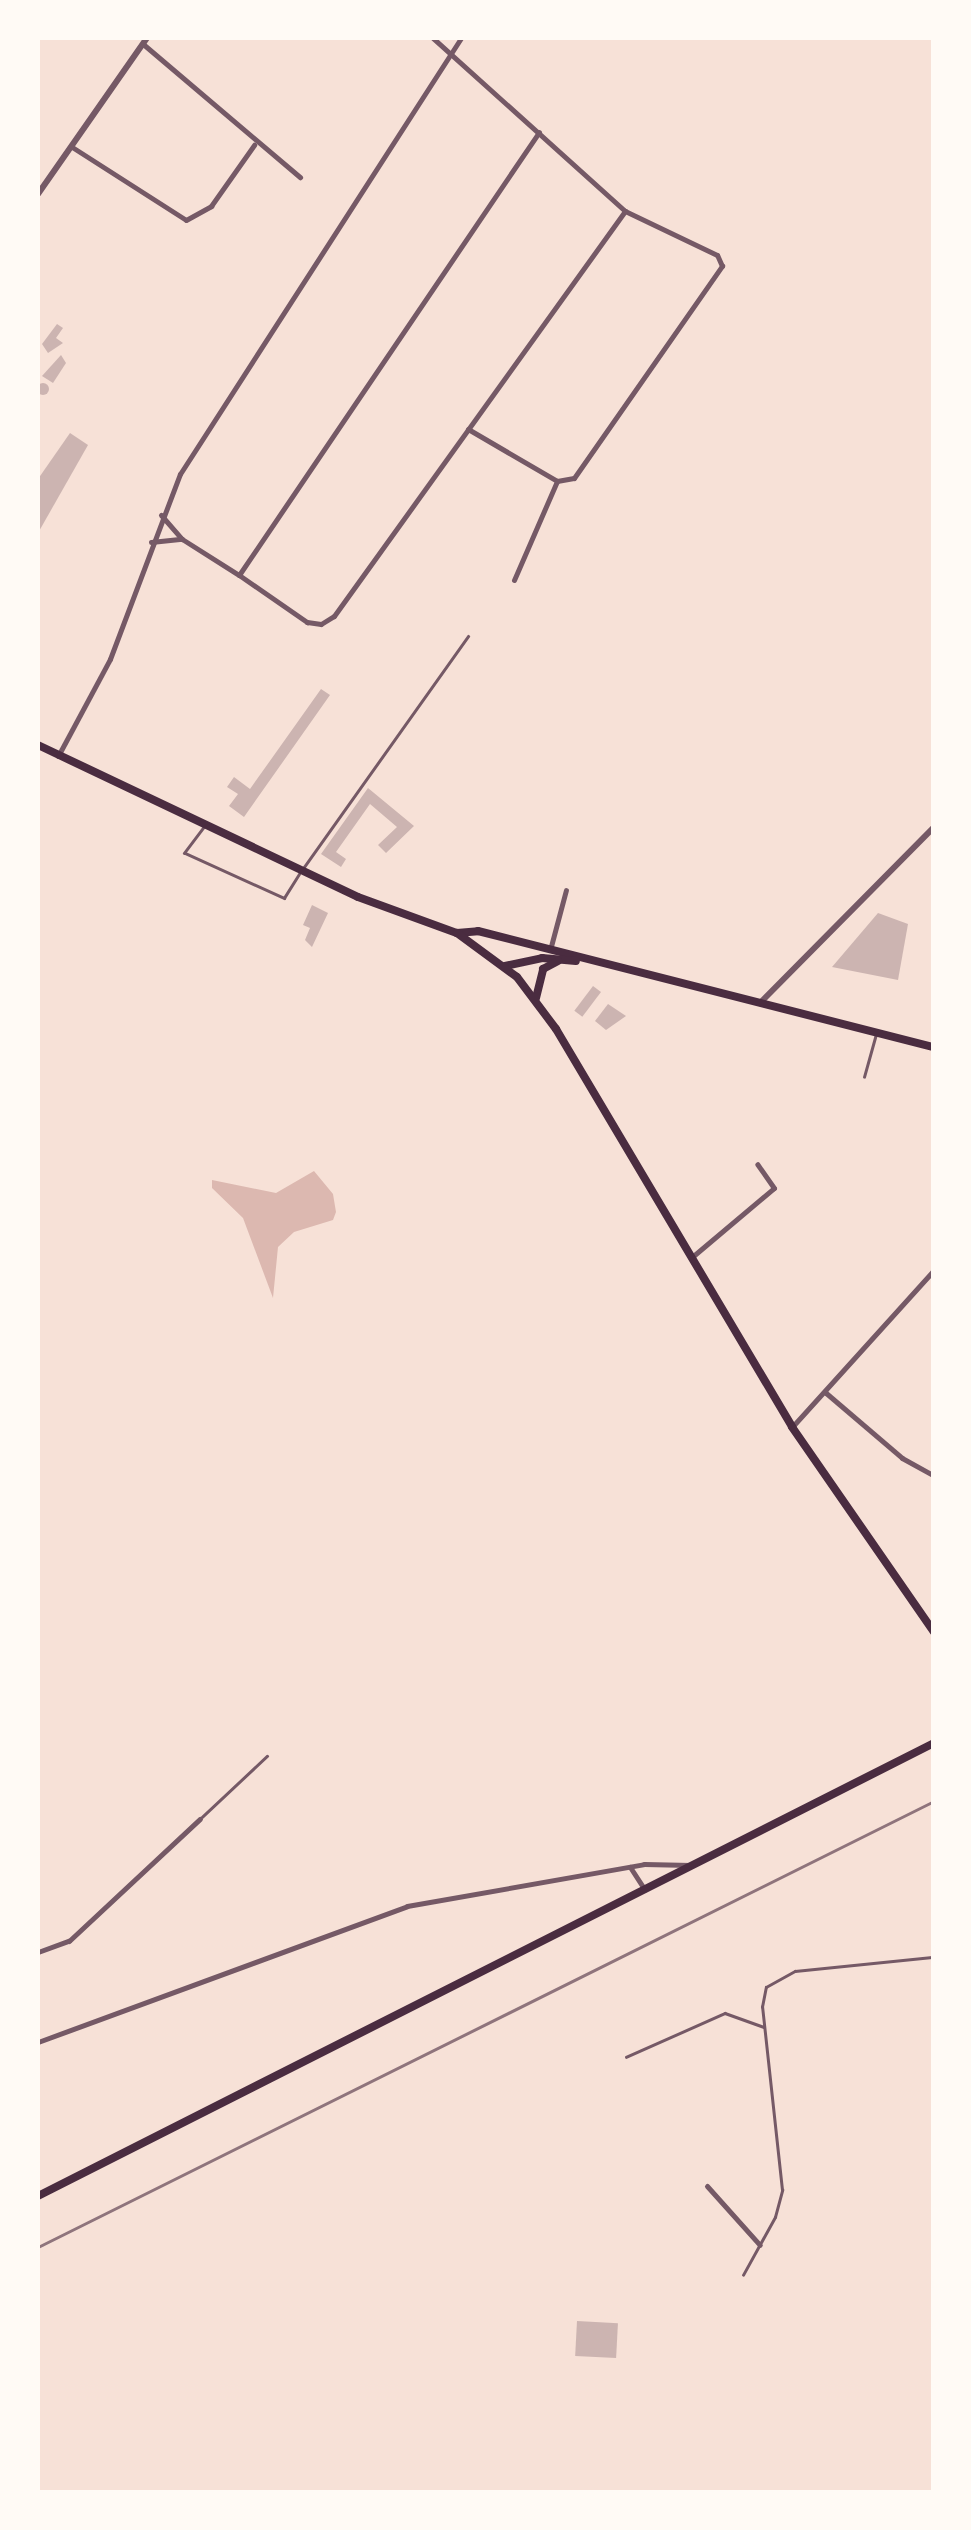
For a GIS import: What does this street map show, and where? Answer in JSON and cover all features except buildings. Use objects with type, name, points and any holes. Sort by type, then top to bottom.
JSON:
[{"type":"main road","points":[[38,746],[302,870],[457,933],[505,966],[536,998],[792,1427],[934,1632]]},
{"type":"main road","points":[[457,933],[478,930],[585,962],[934,1047]]},
{"type":"main road","points":[[536,998],[543,969],[558,961]]},
{"type":"main road","points":[[505,966],[585,962]]},
{"type":"main road","points":[[38,2196],[934,1743]]},
{"type":"street","points":[[433,38],[625,211],[708,250],[722,266],[574,478],[558,481],[468,429]]},
{"type":"street","points":[[57,758],[110,659],[161,515],[208,430],[452,56],[460,38]]},
{"type":"street","points":[[38,194],[145,41],[243,123],[254,145],[300,177]]},
{"type":"street","points":[[239,575],[539,132]]},
{"type":"street","points":[[72,147],[186,220],[211,206],[254,145]]},
{"type":"street","points":[[161,515],[182,539],[307,622],[327,622],[625,211]]},
{"type":"street","points":[[514,580],[558,481]]},
{"type":"street","points":[[152,542],[182,539]]},
{"type":"street","points":[[760,1003],[934,827]]},
{"type":"street","points":[[550,950],[566,890]]},
{"type":"street","points":[[692,1258],[774,1188],[758,1164]]},
{"type":"street","points":[[792,1427],[934,1270]]},
{"type":"street","points":[[825,1392],[902,1458],[934,1476]]},
{"type":"street","points":[[38,1952],[68,1942],[200,1819]]},
{"type":"street","points":[[38,2042],[407,1906],[630,1867],[695,1865]]},
{"type":"street","points":[[630,1867],[645,1890]]},
{"type":"street","points":[[707,2186],[760,2245]]},
{"type":"lane","points":[[205,826],[185,853],[284,898],[468,636]]},
{"type":"lane","points":[[864,1077],[876,1032]]},
{"type":"lane","points":[[200,1819],[267,1756]]},
{"type":"lane","points":[[743,2275],[782,2190],[763,1995],[781,1974],[934,1957]]},
{"type":"lane","points":[[626,2057],[725,2013],[766,2028]]},
{"type":"shaded area","points":[[314,1171],[333,1194],[336,1212],[333,1220],[294,1232],[278,1247],[273,1298],[243,1218],[212,1188],[212,1180],[276,1193]]},
{"type":"railway","points":[[38,2247],[934,1801]]}]
